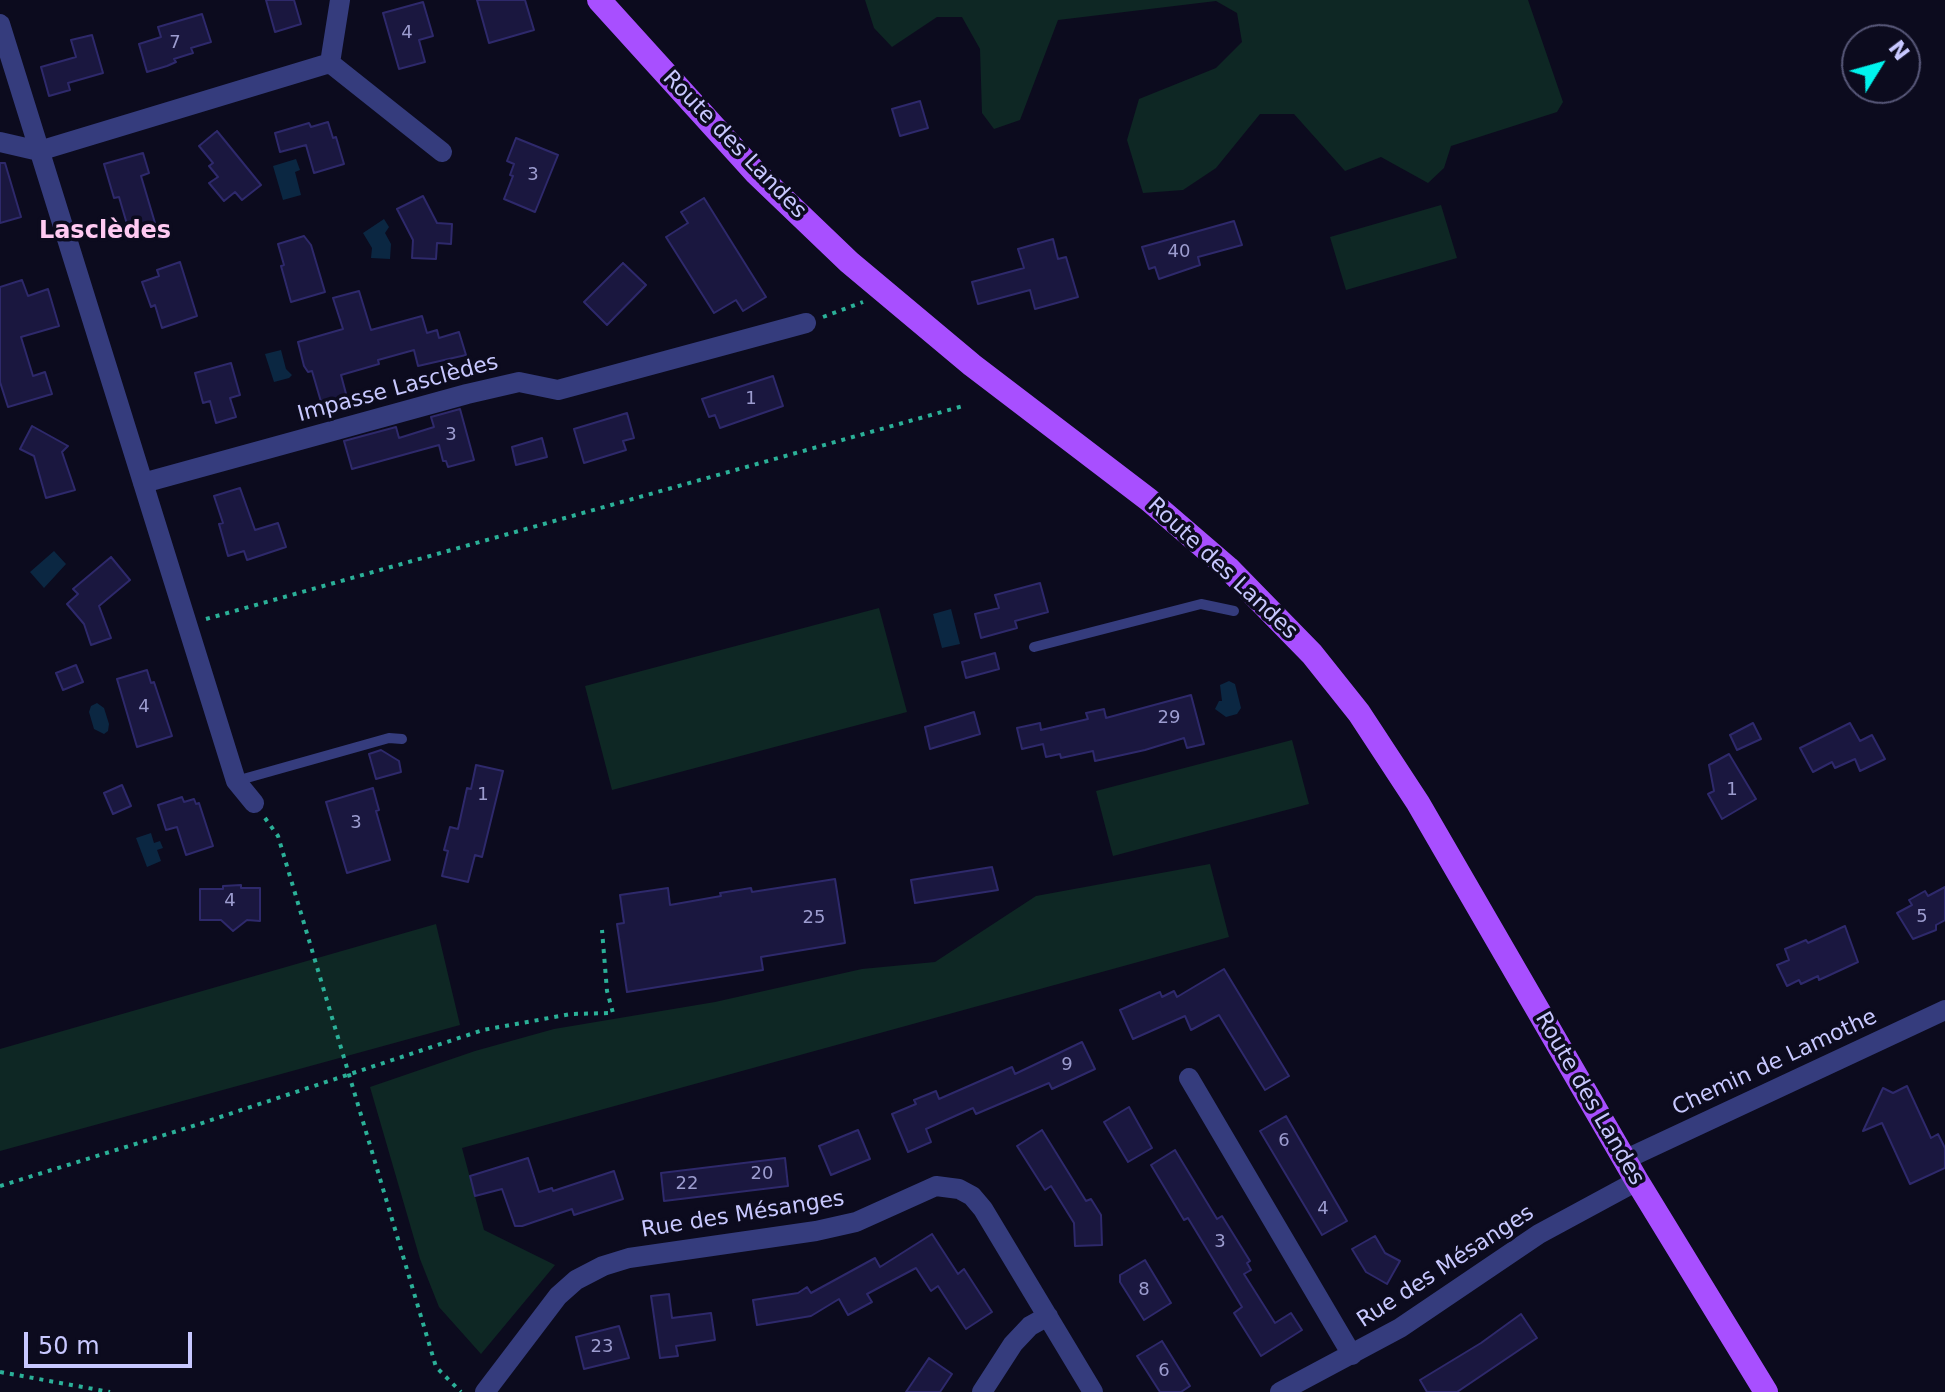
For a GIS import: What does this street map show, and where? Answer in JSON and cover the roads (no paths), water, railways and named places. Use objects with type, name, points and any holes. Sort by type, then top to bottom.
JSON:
[{"type":"main road","name":"Route des Landes","points":[[599,0],[755,172],[849,262],[972,365],[1160,510],[1228,568],[1312,654],[1359,713],[1418,803],[1630,1170],[1766,1392]]},
{"type":"street","points":[[330,63],[340,0]]},
{"type":"street","points":[[0,24],[228,758],[236,781],[254,803]]},
{"type":"street","points":[[0,142],[39,151],[330,63]]},
{"type":"street","points":[[330,63],[442,152]]},
{"type":"street","name":"Impasse Lasclèdes","points":[[143,483],[467,394],[519,382],[558,390],[806,323]]},
{"type":"street","name":"Chemin de Lamothe","points":[[1630,1170],[1945,1010]]},
{"type":"street","points":[[1189,1078],[1352,1355]]},
{"type":"street","name":"Rue des Mésanges","points":[[1280,1392],[1400,1328],[1630,1170]]},
{"type":"street","name":"Rue des Mésanges","points":[[485,1392],[558,1296],[576,1280],[603,1266],[629,1258],[816,1231],[856,1222],[936,1186],[959,1189],[972,1196],[983,1209],[1093,1392]]},
{"type":"street","points":[[982,1392],[1013,1344],[1030,1326],[1048,1316]]},
{"type":"lane","points":[[1034,647],[1201,604],[1234,611]]},
{"type":"lane","points":[[236,781],[389,738],[402,739]]},
{"type":"water","points":[[296,159],[300,170],[295,172],[301,195],[283,200],[273,166]]},
{"type":"water","points":[[384,219],[389,227],[385,233],[391,244],[390,259],[371,258],[372,248],[363,233]]},
{"type":"water","points":[[281,350],[286,369],[292,375],[274,382],[265,354]]},
{"type":"water","points":[[54,551],[66,564],[44,588],[30,572]]},
{"type":"water","points":[[951,609],[960,644],[942,648],[933,614]]},
{"type":"water","points":[[1229,681],[1235,684],[1241,708],[1237,714],[1226,717],[1215,709],[1222,701],[1220,685]]},
{"type":"water","points":[[97,703],[104,708],[109,724],[104,734],[94,729],[89,712],[91,706]]},
{"type":"water","points":[[151,833],[154,843],[160,841],[163,848],[157,850],[161,861],[147,867],[136,838]]},
{"type":"district","name":"Lasclèdes","points":[[105,232]]}]
